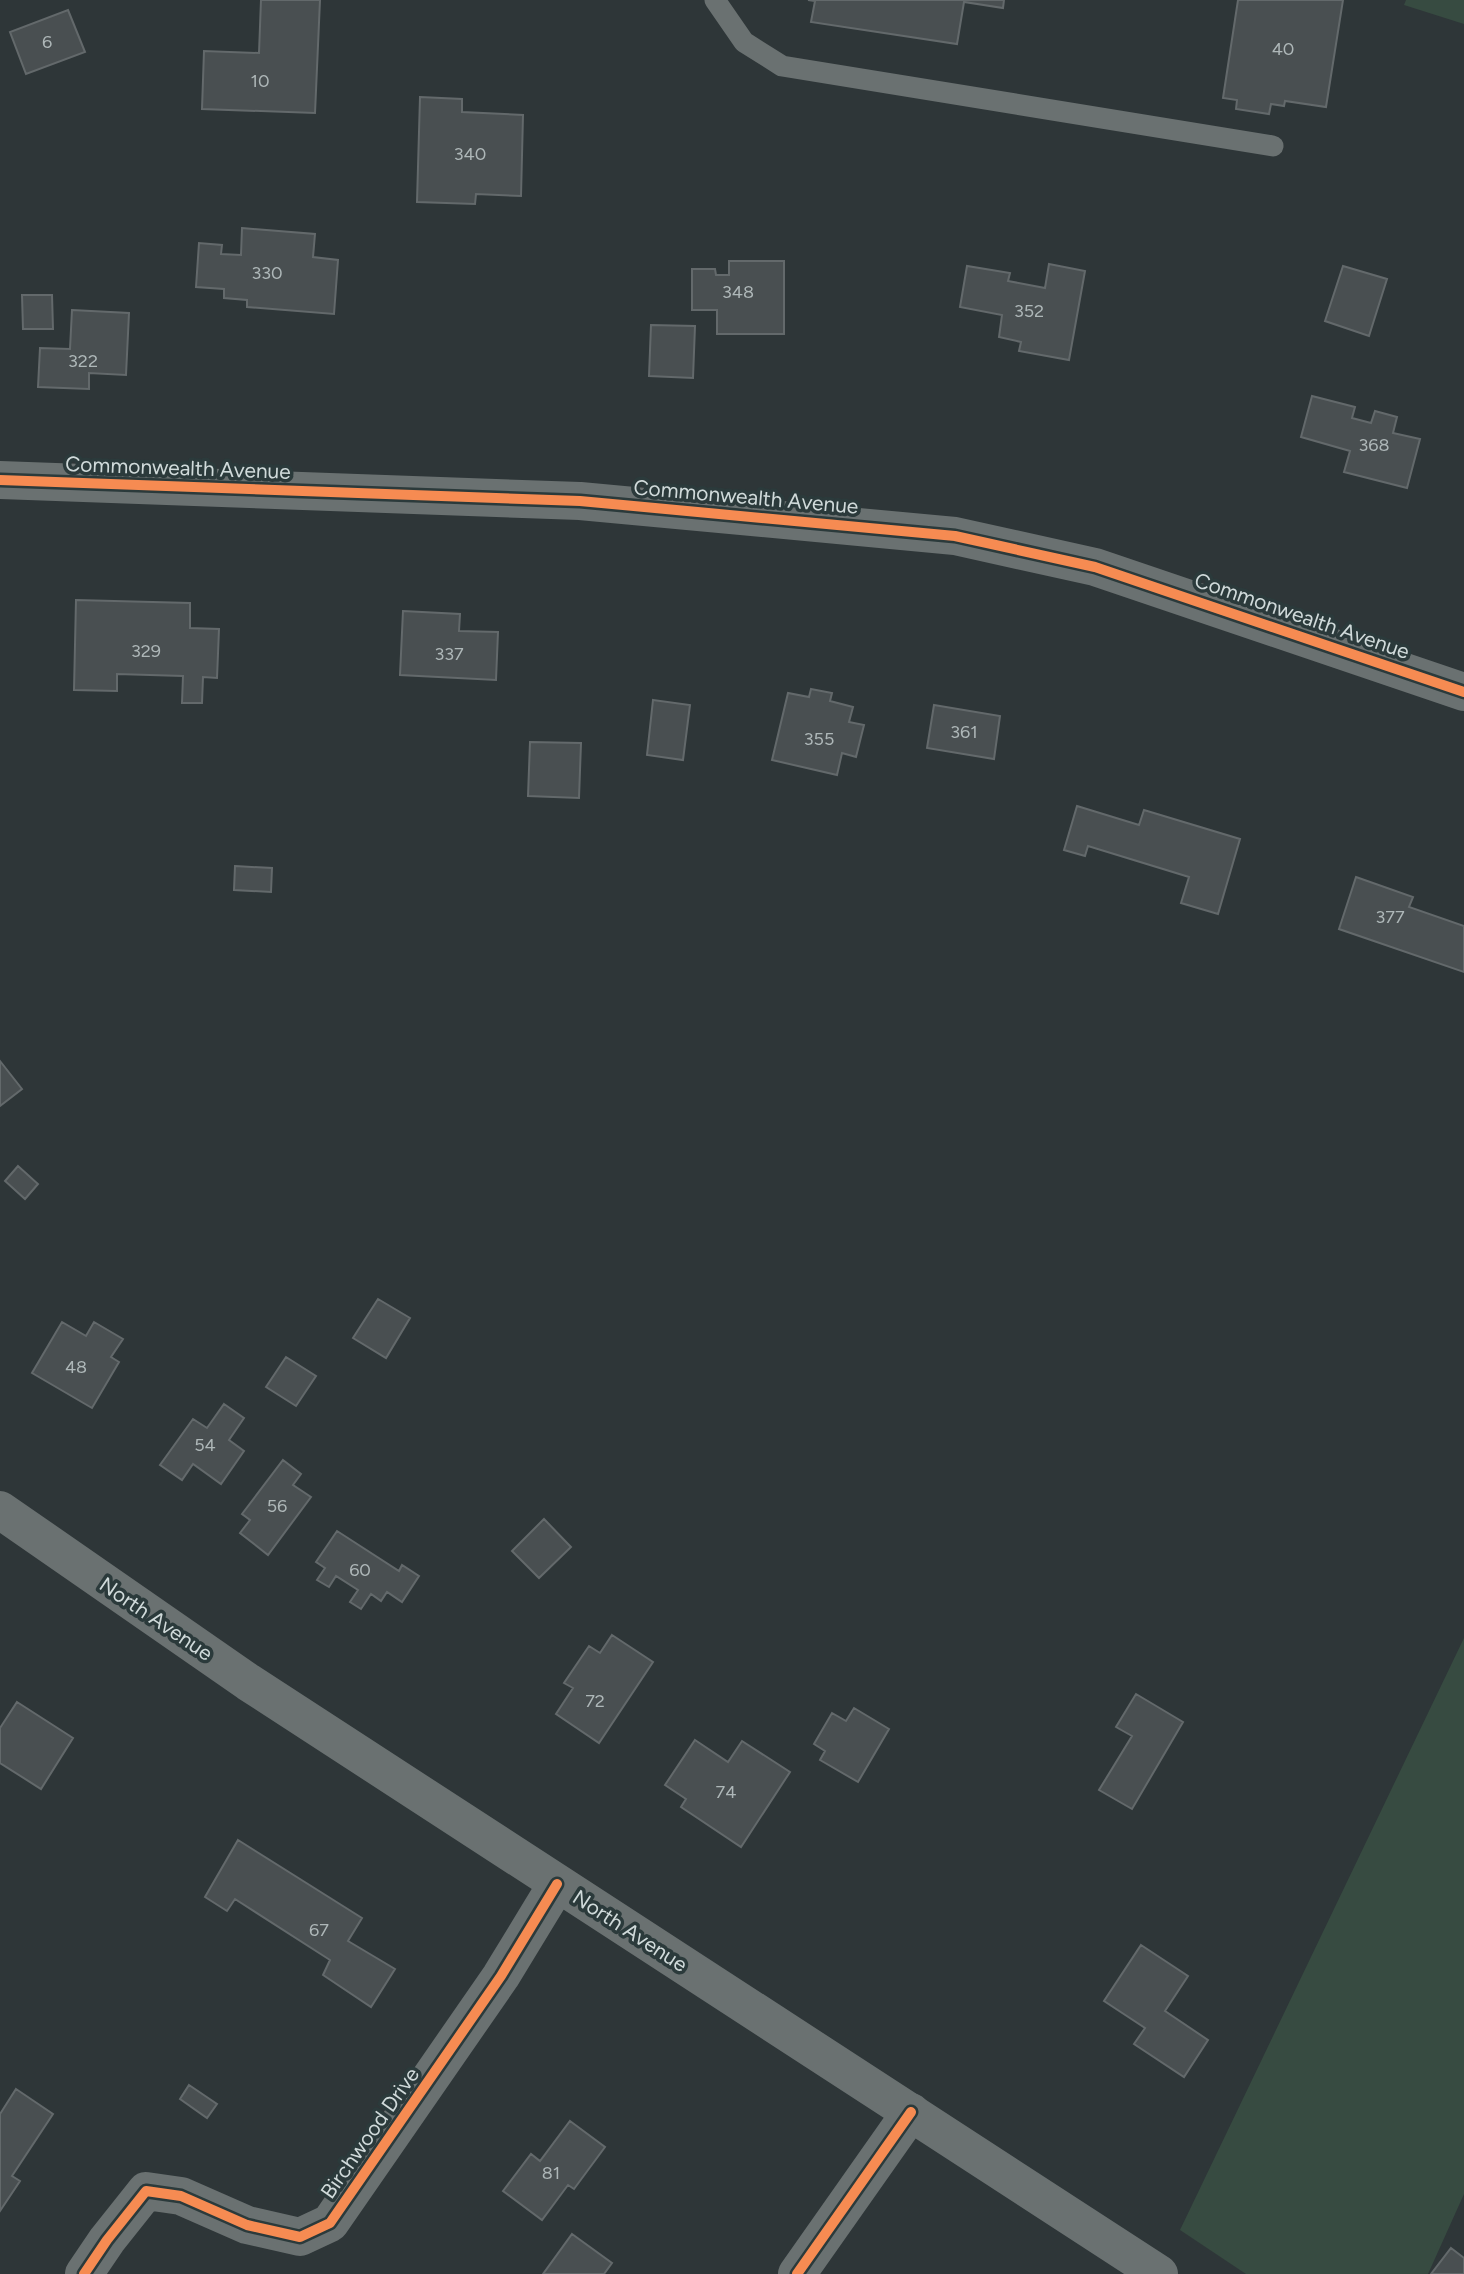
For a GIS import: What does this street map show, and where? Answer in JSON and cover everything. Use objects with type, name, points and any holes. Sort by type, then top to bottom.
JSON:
[{"type":"street","name":"Commonwealth Avenue","points":[[0,480],[580,501],[955,536],[1096,567],[1464,692]]},
{"type":"street","name":"North Avenue","points":[[0,1510],[248,1682],[1159,2274]]},
{"type":"street","name":"Birchwood Drive","points":[[84,2274],[146,2191],[181,2196],[247,2225],[300,2237],[330,2223],[501,1976],[556,1884]]},
{"type":"street","points":[[797,2274],[911,2112]]},
{"type":"lane","points":[[715,0],[744,42],[782,66],[1273,146]]},
{"type":"green space","points":[[1406,0],[1464,0],[1464,24],[1404,5]]},
{"type":"green space","points":[[1464,1638],[1464,2194],[1428,2274],[1246,2274],[1180,2230]]},
{"type":"building","points":[[261,0],[320,0],[315,113],[202,109],[204,51],[259,53]]},
{"type":"building","points":[[808,0],[1004,0],[1003,8],[964,2],[957,44],[811,22],[815,1]]},
{"type":"building","points":[[1238,0],[1343,0],[1326,107],[1285,101],[1284,106],[1271,104],[1269,114],[1236,109],[1237,100],[1223,98]]},
{"type":"building","points":[[68,10],[85,52],[26,74],[10,32]]},
{"type":"building","points":[[420,97],[462,99],[462,112],[523,115],[521,196],[476,194],[475,204],[417,202]]},
{"type":"building","points":[[242,228],[315,234],[313,257],[338,260],[334,314],[247,307],[247,300],[224,298],[224,289],[196,287],[199,243],[222,245],[221,254],[241,255]]},
{"type":"building","points":[[729,261],[784,261],[784,334],[717,334],[717,310],[692,310],[692,269],[715,269],[716,275],[729,275]]},
{"type":"building","points":[[1049,264],[1085,271],[1069,360],[1019,351],[1021,342],[999,337],[1002,315],[960,307],[967,266],[1010,273],[1008,281],[1045,288]]},
{"type":"building","points":[[1343,266],[1387,279],[1369,336],[1325,321]]},
{"type":"building","points":[[22,295],[52,295],[53,329],[23,329]]},
{"type":"building","points":[[72,310],[129,313],[126,375],[89,373],[89,389],[38,387],[40,348],[70,349]]},
{"type":"building","points":[[651,325],[695,326],[693,378],[649,376]]},
{"type":"building","points":[[1312,396],[1355,407],[1352,418],[1371,423],[1375,411],[1397,417],[1393,433],[1420,439],[1407,488],[1344,472],[1350,451],[1301,437]]},
{"type":"building","points":[[76,600],[190,603],[190,628],[219,629],[217,678],[203,677],[202,703],[182,703],[183,676],[117,674],[117,691],[74,690]]},
{"type":"building","points":[[403,611],[460,614],[459,631],[498,632],[496,680],[400,675]]},
{"type":"building","points":[[811,689],[832,693],[830,701],[853,707],[849,722],[864,725],[856,757],[842,753],[837,775],[772,760],[788,693],[809,697]]},
{"type":"building","points":[[653,700],[690,705],[683,760],[647,755]]},
{"type":"building","points":[[934,705],[1000,716],[994,759],[927,748]]},
{"type":"building","points":[[530,742],[581,743],[579,798],[528,796]]},
{"type":"building","points":[[1077,806],[1139,825],[1144,810],[1240,839],[1218,914],[1181,903],[1189,877],[1088,846],[1085,856],[1064,850]]},
{"type":"building","points":[[235,866],[272,868],[271,892],[234,890]]},
{"type":"building","points":[[1356,877],[1413,897],[1409,907],[1464,926],[1464,972],[1339,929]]},
{"type":"building","points":[[0,1061],[22,1089],[0,1106]]},
{"type":"building","points":[[18,1166],[38,1184],[25,1199],[5,1181]]},
{"type":"building","points":[[378,1299],[410,1318],[386,1358],[353,1338]]},
{"type":"building","points":[[62,1322],[86,1336],[94,1322],[123,1339],[111,1357],[119,1362],[92,1408],[32,1373]]},
{"type":"building","points":[[286,1357],[316,1376],[296,1406],[266,1387]]},
{"type":"building","points":[[224,1404],[244,1418],[229,1440],[244,1451],[221,1484],[193,1464],[182,1480],[160,1465],[193,1419],[207,1428]]},
{"type":"building","points":[[283,1460],[301,1474],[293,1485],[311,1497],[268,1555],[240,1533],[250,1520],[242,1514]]},
{"type":"building","points":[[544,1519],[571,1547],[539,1578],[512,1551]]},
{"type":"building","points":[[337,1531],[399,1571],[402,1565],[419,1576],[402,1602],[387,1592],[381,1601],[371,1594],[361,1609],[350,1602],[358,1590],[336,1576],[329,1587],[317,1580],[325,1568],[316,1562]]},
{"type":"building","points":[[612,1635],[653,1662],[599,1743],[556,1714],[573,1688],[564,1683],[589,1646],[600,1653]]},
{"type":"building","points":[[1136,1694],[1183,1722],[1132,1809],[1099,1790],[1132,1736],[1116,1727]]},
{"type":"building","points":[[17,1702],[73,1738],[41,1789],[0,1763],[0,1728]]},
{"type":"building","points":[[854,1708],[889,1729],[858,1782],[820,1760],[825,1751],[814,1744],[832,1713],[846,1721]]},
{"type":"building","points":[[695,1740],[728,1762],[742,1741],[790,1772],[741,1847],[681,1807],[686,1799],[665,1785]]},
{"type":"building","points":[[238,1840],[362,1918],[348,1941],[395,1969],[371,2007],[323,1975],[330,1960],[235,1899],[227,1911],[205,1897]]},
{"type":"building","points":[[1141,1945],[1188,1976],[1165,2011],[1208,2040],[1184,2077],[1134,2044],[1145,2028],[1104,2001]]},
{"type":"building","points":[[189,2085],[217,2104],[207,2118],[180,2099]]},
{"type":"building","points":[[16,2089],[53,2114],[12,2176],[20,2181],[0,2211],[0,2114]]},
{"type":"building","points":[[570,2121],[605,2147],[574,2189],[568,2185],[542,2220],[503,2191],[531,2154],[540,2161]]},
{"type":"building","points":[[572,2234],[612,2263],[604,2274],[543,2274]]},
{"type":"building","points":[[1451,2248],[1464,2258],[1464,2274],[1431,2274]]},
{"type":"cycle path","points":[[0,480],[580,501],[955,536],[1095,567],[1464,692]]},
{"type":"cycle path","points":[[84,2274],[146,2191],[181,2196],[247,2225],[300,2237],[330,2223],[501,1976],[557,1884]]},
{"type":"cycle path","points":[[797,2274],[911,2112]]}]
